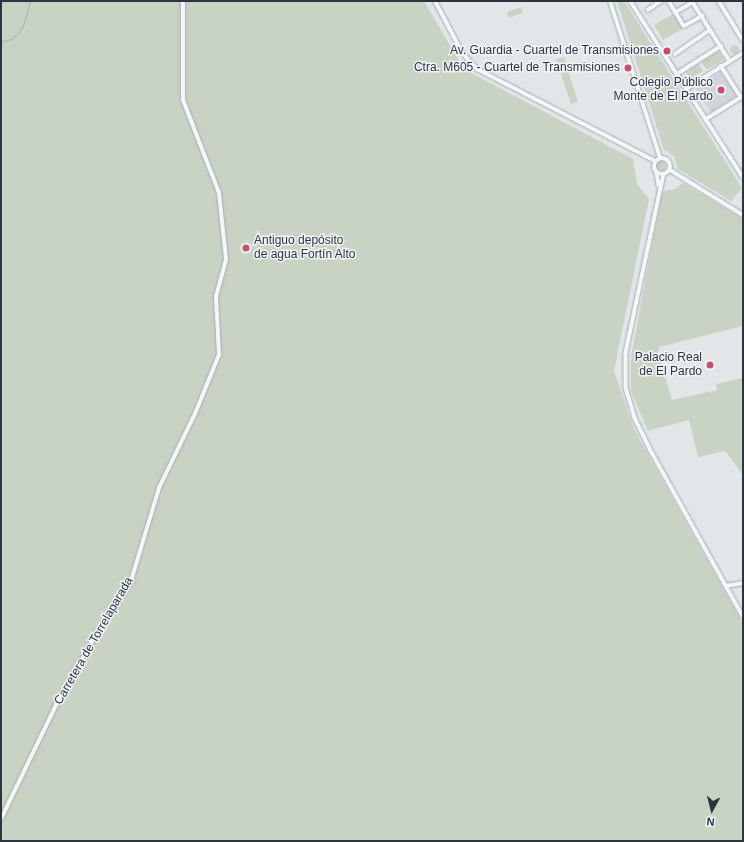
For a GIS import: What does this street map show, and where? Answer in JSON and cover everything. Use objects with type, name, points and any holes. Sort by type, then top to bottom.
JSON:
[{"type":"street","name":"Carretera de Torrelaparada","points":[[1,819],[56,706],[97,633],[130,581],[159,488],[195,414],[219,355],[216,297],[226,259],[220,193],[183,100],[183,1]]},
{"type":"street","points":[[435,1],[463,54],[477,69],[655,161]]},
{"type":"street","points":[[610,1],[660,158]]},
{"type":"street","points":[[630,1],[743,178]]},
{"type":"street","points":[[648,10],[661,1]]},
{"type":"street","points":[[669,1],[684,26],[702,16]]},
{"type":"street","points":[[676,12],[692,1],[730,61]]},
{"type":"street","points":[[718,1],[743,40]]},
{"type":"street","points":[[675,54],[710,30]]},
{"type":"street","points":[[677,74],[720,46]]},
{"type":"street","points":[[686,89],[743,53]]},
{"type":"street","points":[[706,120],[742,97],[721,66]]},
{"type":"street","points":[[659,188],[657,173],[653,168],[655,161],[660,158],[668,160],[670,170],[743,215]]},
{"type":"street","points":[[670,170],[664,174],[659,188],[626,353],[626,388],[635,418],[650,449],[743,616]]},
{"type":"street","points":[[657,173],[664,174]]},
{"type":"street","points":[[726,586],[743,583]]},
{"type":"shaded area","points":[[721,72],[737,96],[711,113],[695,88]]},
{"type":"green space","points":[[1,1],[424,1],[464,69],[633,159],[637,184],[649,199],[614,371],[634,429],[743,624],[743,841],[1,841]]},
{"type":"green space","points":[[617,1],[624,1],[742,188],[731,201],[678,169],[674,156],[664,150]]},
{"type":"green space","points":[[521,7],[523,13],[509,18],[507,12]]},
{"type":"green space","points":[[675,13],[684,28],[663,40],[654,25]]},
{"type":"green space","points":[[734,44],[739,49],[734,54],[729,49]]},
{"type":"green space","points":[[718,51],[724,59],[707,70],[701,62]]},
{"type":"green space","points":[[564,57],[578,102],[571,104],[556,59]]},
{"type":"green space","points":[[699,64],[703,71],[691,79],[686,73]]},
{"type":"green space","points":[[659,161],[663,161],[665,162],[665,170],[659,171],[656,168],[656,164]]},
{"type":"green space","points":[[683,183],[743,219],[743,326],[659,347],[658,352],[672,400],[717,390],[716,384],[743,378],[743,475],[725,451],[698,457],[689,420],[648,431],[631,391],[631,357],[662,192],[674,189]]},
{"type":"waterway","points":[[1,42],[11,39],[23,26],[30,1]]},
{"type":"place","name":"Av. Guardia - Cuartel de Transmisiones","points":[[667,51]]},
{"type":"place","name":"Ctra. M605 - Cuartel de Transmisiones","points":[[628,68]]},
{"type":"place","name":"Colegio Público Monte de El Pardo","points":[[721,90]]},
{"type":"place","name":"Antiguo depósito de agua Fortín Alto","points":[[246,248]]},
{"type":"place","name":"Palacio Real de El Pardo","points":[[710,365]]}]
